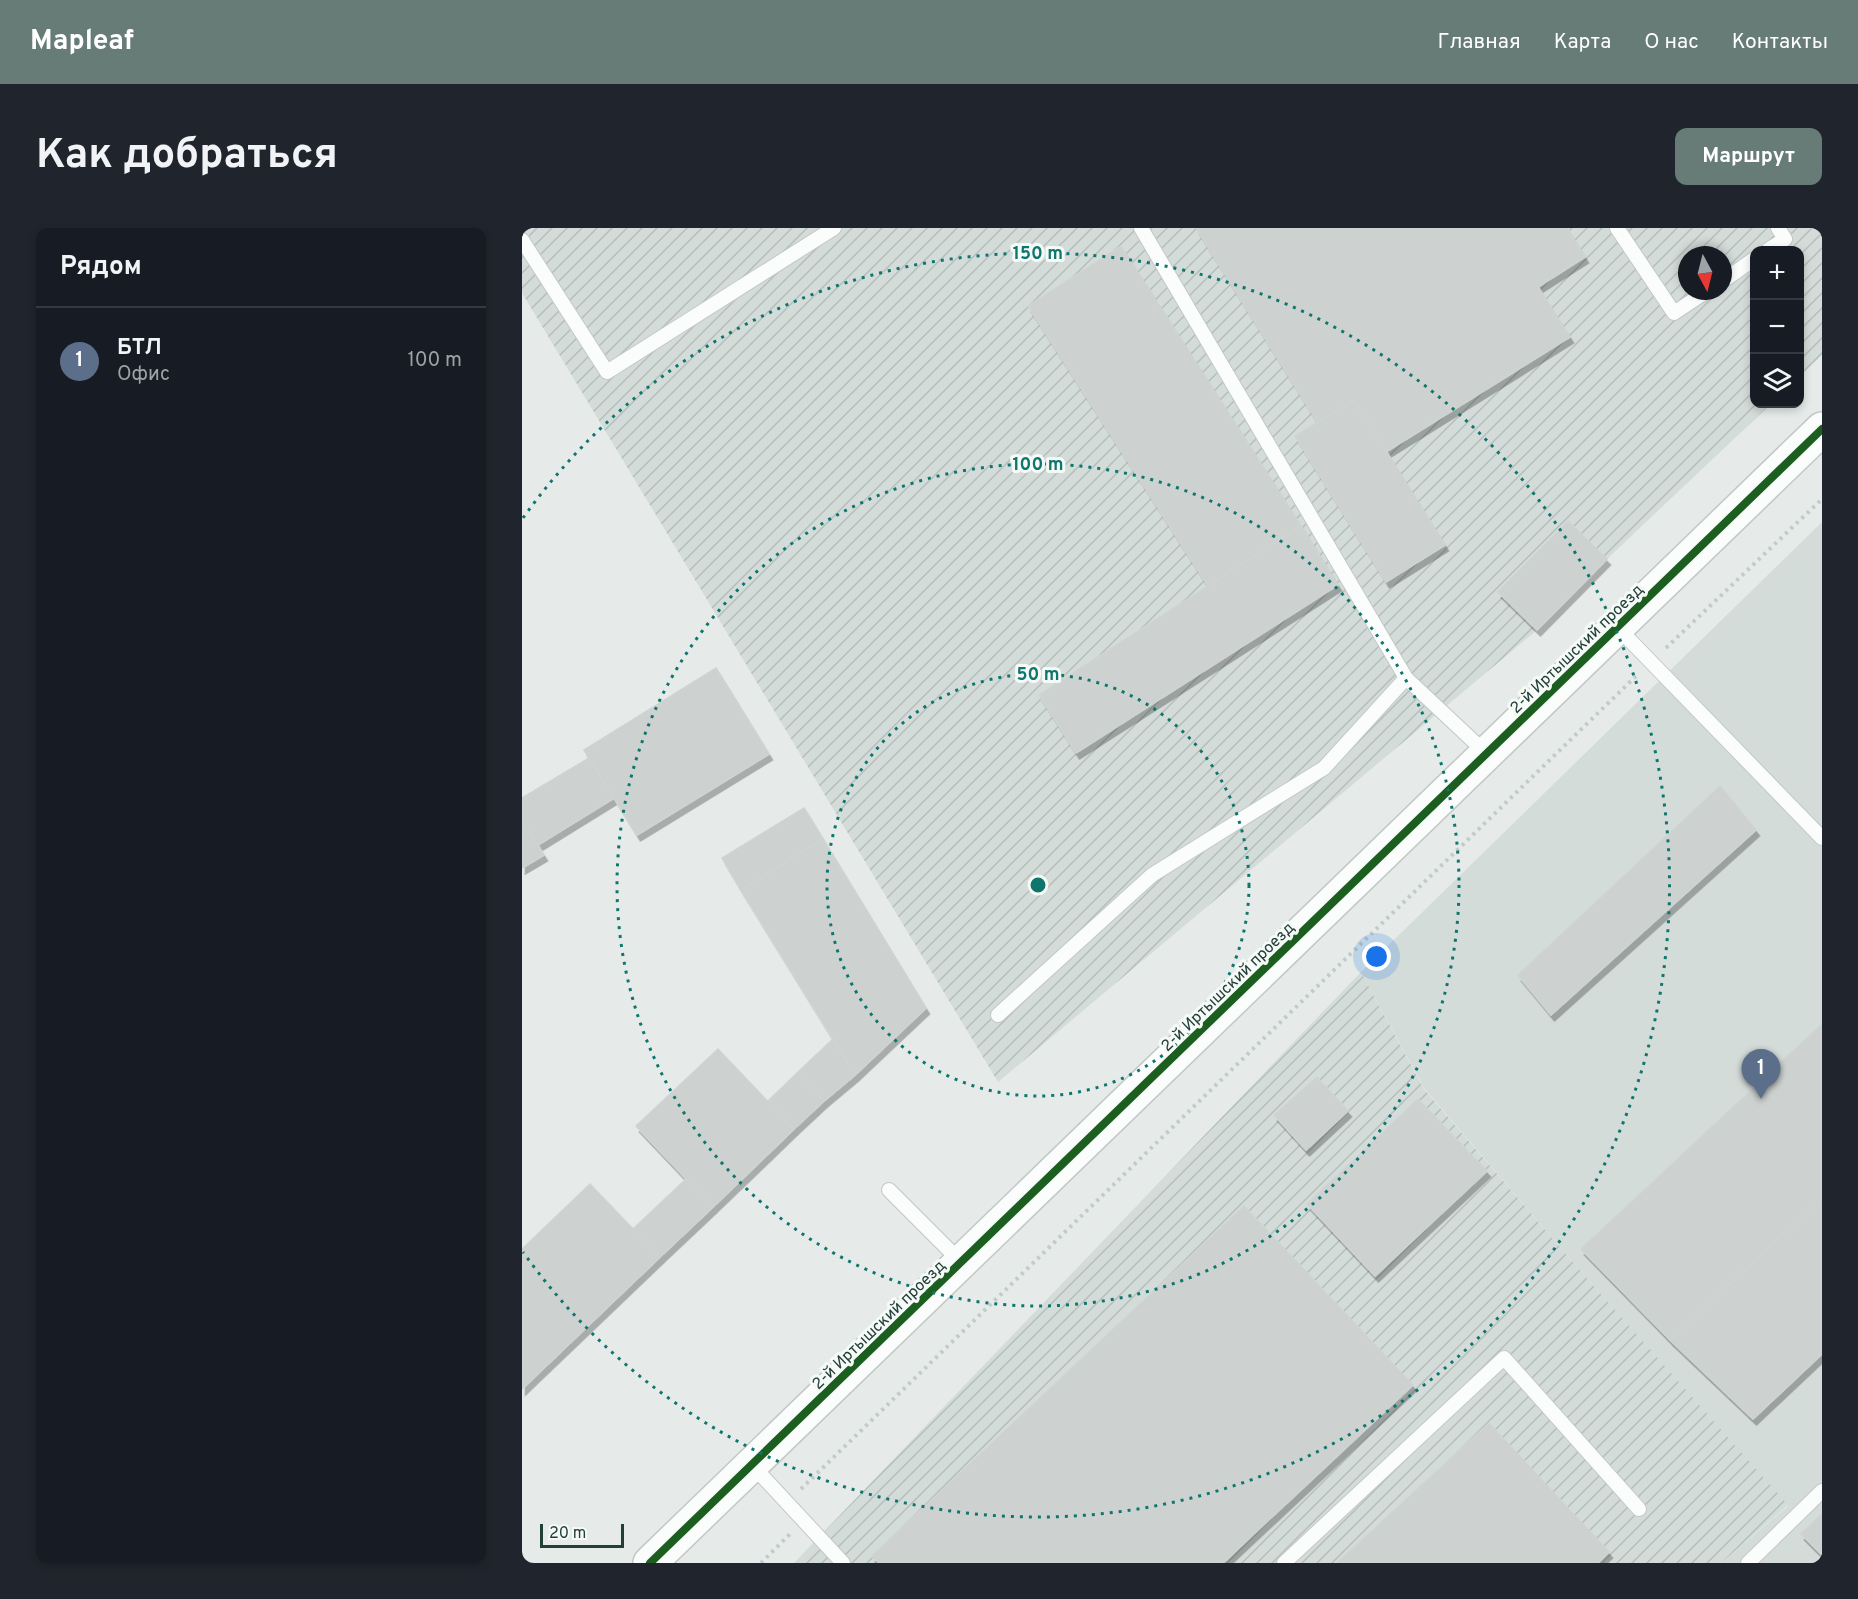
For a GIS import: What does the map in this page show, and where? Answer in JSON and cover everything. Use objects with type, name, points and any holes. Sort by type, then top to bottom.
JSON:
[{"type":"street","name":"2-й Иртышский проезд","points":[[650,1563],[1822,429]]},
{"type":"lane","points":[[522,240],[607,372],[834,228]]},
{"type":"lane","points":[[1141,228],[1406,678],[1486,753]]},
{"type":"lane","points":[[1617,228],[1674,313],[1694,300]]},
{"type":"lane","points":[[1774,246],[1785,239],[1778,228]]},
{"type":"lane","points":[[1732,274],[1750,262]]},
{"type":"lane","points":[[1617,627],[1822,838]]},
{"type":"lane","points":[[998,1016],[1152,875],[1324,768],[1406,678]]},
{"type":"lane","points":[[889,1190],[961,1262]]},
{"type":"lane","points":[[1284,1563],[1504,1358],[1639,1509]]},
{"type":"lane","points":[[752,1465],[843,1563]]},
{"type":"lane","points":[[1748,1563],[1822,1491]]},
{"type":"path","points":[[761,1563],[802,1521],[796,1494],[1651,662],[1822,499]]},
{"type":"shaded area","points":[[522,228],[1822,228],[1822,355],[1804,372],[1804,246],[1750,246],[1750,408],[1767,408],[1607,559],[1537,630],[998,1082],[522,293]]},
{"type":"shaded area","points":[[1822,522],[1822,1563],[1721,1563],[1788,1506],[1578,1268],[1424,1088],[1361,972]]},
{"type":"shaded area","points":[[1361,972],[1424,1089],[1578,1268],[1788,1505],[1721,1563],[794,1563]]},
{"type":"building","points":[[1196,228],[1567,228],[1585,257],[1538,287],[1570,337],[1386,452],[1354,400],[1318,423]]},
{"type":"building","points":[[1121,246],[1301,526],[1208,586],[1028,306]]},
{"type":"building","points":[[1354,400],[1445,545],[1386,582],[1295,436]]},
{"type":"building","points":[[1568,521],[1607,559],[1537,630],[1498,592]]},
{"type":"building","points":[[1301,526],[1338,585],[1076,753],[1039,695]]},
{"type":"building","points":[[716,668],[769,754],[637,835],[584,750]]},
{"type":"building","points":[[589,758],[614,798],[538,845],[522,820],[522,798]]},
{"type":"building","points":[[1720,786],[1756,830],[1551,1015],[1518,975]]},
{"type":"building","points":[[804,808],[823,839],[741,890],[722,858]]},
{"type":"building","points":[[522,820],[544,855],[522,868]]},
{"type":"building","points":[[823,839],[926,1008],[855,1075],[741,890]]},
{"type":"building","points":[[1822,1024],[1822,1198],[1670,1340],[1581,1249]]},
{"type":"building","points":[[833,1039],[855,1075],[824,1101],[797,1073]]},
{"type":"building","points":[[718,1049],[794,1129],[713,1207],[636,1126]]},
{"type":"building","points":[[797,1073],[824,1101],[794,1129],[768,1101]]},
{"type":"building","points":[[1317,1077],[1348,1111],[1306,1150],[1274,1115]]},
{"type":"building","points":[[1418,1099],[1487,1171],[1375,1276],[1307,1204]]},
{"type":"building","points":[[686,1179],[713,1207],[660,1257],[633,1229]]},
{"type":"building","points":[[590,1184],[660,1257],[522,1389],[522,1249]]},
{"type":"building","points":[[1822,1198],[1822,1354],[1753,1419],[1670,1340]]},
{"type":"building","points":[[1244,1206],[1413,1385],[1223,1563],[879,1563],[872,1556]]},
{"type":"building","points":[[1489,1423],[1609,1552],[1598,1563],[1337,1563]]},
{"type":"building","points":[[1822,1514],[1822,1555],[1801,1534]]},
{"type":"cycle path","points":[[650,1563],[1822,429]]},
{"type":"place","name":"БТЛ","points":[[1761,1099]]}]
